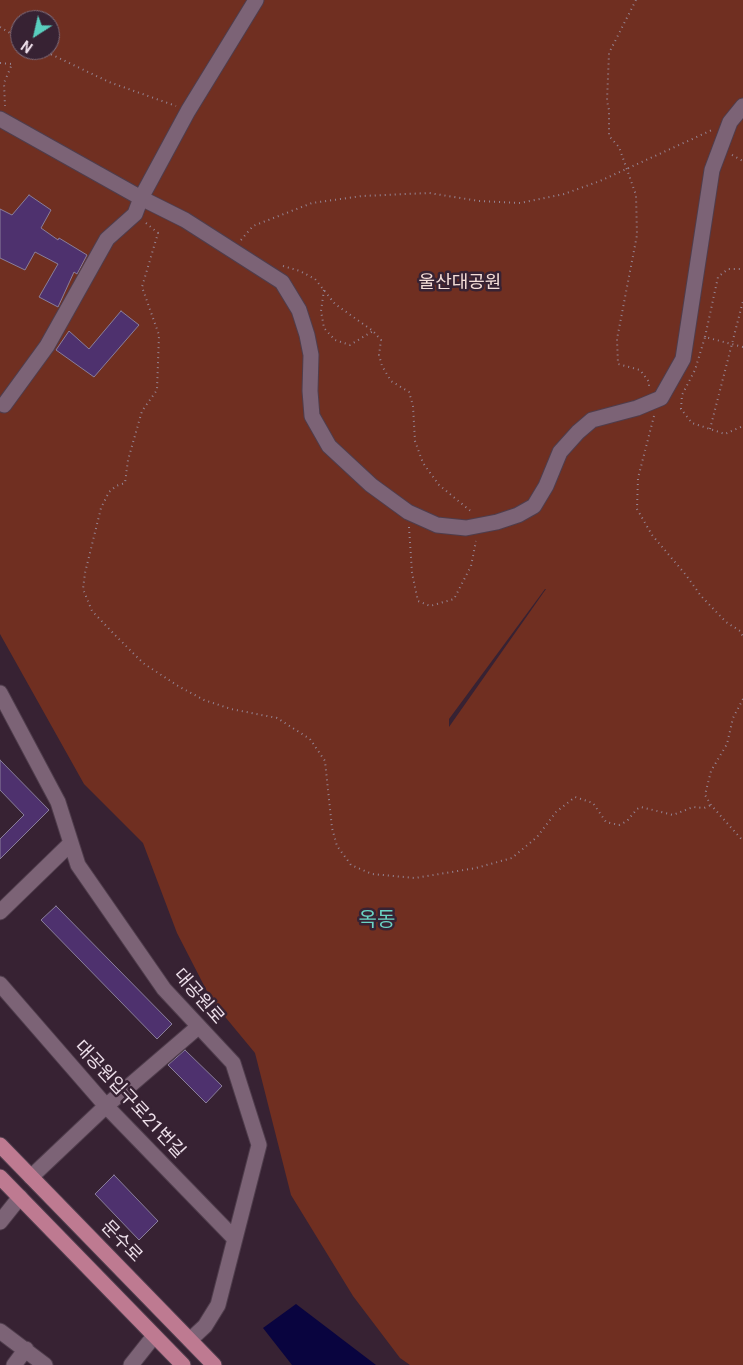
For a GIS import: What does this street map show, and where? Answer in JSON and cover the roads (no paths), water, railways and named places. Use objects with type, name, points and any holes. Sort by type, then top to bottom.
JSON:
[{"type":"main road","name":"문수로","points":[[0,1145],[214,1365]]},
{"type":"main road","points":[[0,1177],[182,1365]]},
{"type":"street","points":[[4,405],[47,346],[107,239],[135,214],[141,198],[188,111],[256,0]]},
{"type":"street","points":[[2,120],[141,198],[185,220],[282,282],[299,310],[311,356],[310,391],[312,416],[329,446],[364,479],[408,512],[437,525],[466,528],[518,515],[534,506],[546,486],[560,452],[592,420],[661,398],[683,359],[712,170],[730,122],[743,106]]},
{"type":"street","name":"대공원로","points":[[0,693],[58,802],[78,865],[153,973],[198,1027],[233,1063],[259,1145],[218,1305],[205,1326],[190,1340]]},
{"type":"street","points":[[0,912],[70,844]]},
{"type":"street","name":"대공원입구로21번길","points":[[0,984],[106,1106],[235,1238]]},
{"type":"street","points":[[31,1177],[106,1106],[198,1027]]},
{"type":"street","points":[[0,1222],[20,1197]]},
{"type":"street","points":[[0,1331],[45,1365]]},
{"type":"street","points":[[131,1365],[154,1336]]},
{"type":"street","points":[[14,1365],[26,1349]]},
{"type":"district","name":"옥동","points":[[377,921]]},
{"type":"park label","name":"울산대공원","points":[[460,283]]}]
